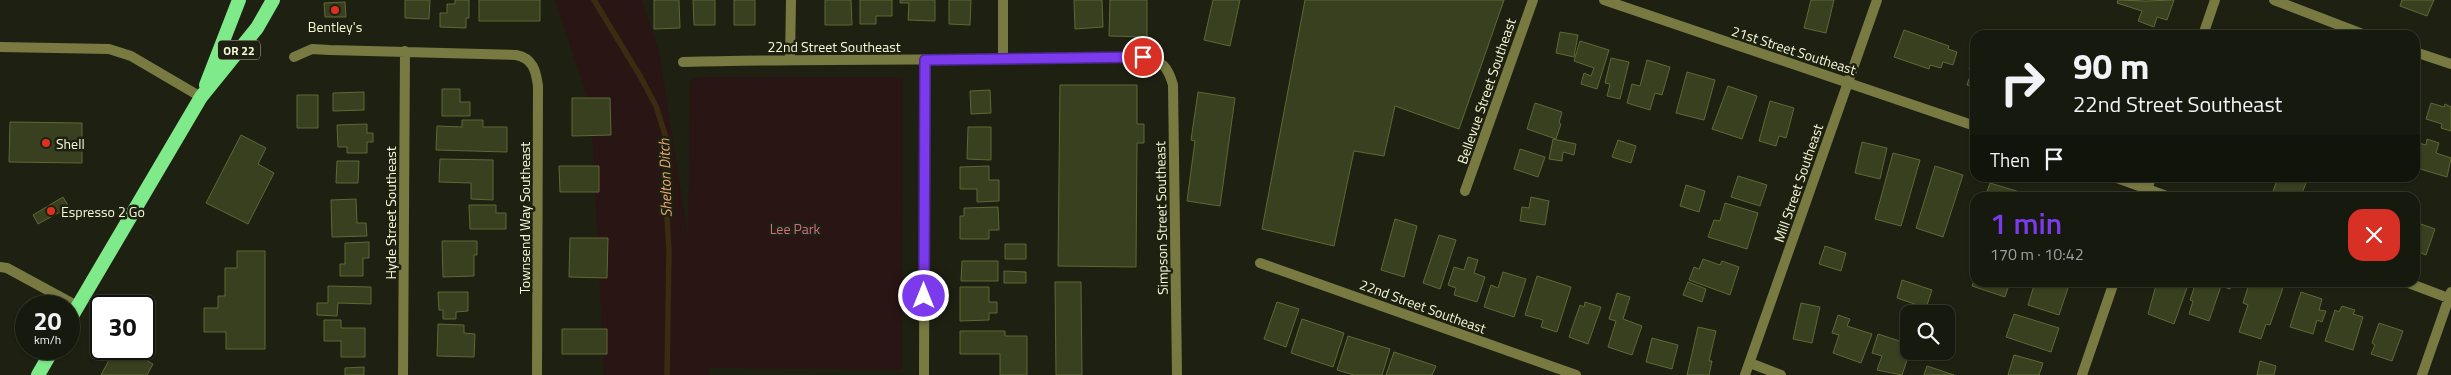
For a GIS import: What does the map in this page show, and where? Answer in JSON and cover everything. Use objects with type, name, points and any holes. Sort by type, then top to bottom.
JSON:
[{"type":"highway","name":"OR 22","points":[[201,97],[239,0]]},
{"type":"highway","name":"OR 22","points":[[80,301],[201,97],[258,28],[273,0]]},
{"type":"highway","points":[[38,375],[47,360]]},
{"type":"street","points":[[790,59],[791,0]]},
{"type":"street","points":[[1003,0],[1003,60]]},
{"type":"street","name":"Bellevue Street Southeast","points":[[1465,191],[1533,0]]},
{"type":"street","name":"21st Street Southeast","points":[[1604,0],[1970,124]]},
{"type":"street","name":"Mill Street Southeast","points":[[1746,375],[1877,0]]},
{"type":"street","points":[[2204,30],[2215,0]]},
{"type":"street","points":[[2274,0],[2352,30]]},
{"type":"street","points":[[0,47],[109,49],[131,56],[201,97]]},
{"type":"street","points":[[294,57],[312,49],[405,51]]},
{"type":"street","name":"Townsend Way Southeast","points":[[405,51],[524,56],[531,62],[536,73],[538,86],[537,375]]},
{"type":"street","name":"Hyde Street Southeast","points":[[403,375],[405,51]]},
{"type":"street","points":[[2420,54],[2451,64]]},
{"type":"street","name":"22nd Street Southeast","points":[[683,62],[790,59],[1003,60],[1143,57],[1156,59],[1163,63]]},
{"type":"street","points":[[924,375],[925,60]]},
{"type":"street","name":"Simpson Street Southeast","points":[[1163,63],[1170,73],[1173,86],[1177,375]]},
{"type":"street","points":[[2124,182],[2143,192]]},
{"type":"street","name":"22nd Street Southeast","points":[[1260,262],[1576,375]]},
{"type":"street","points":[[0,266],[57,295]]},
{"type":"street","points":[[2420,286],[2450,296],[2422,375]]},
{"type":"street","points":[[2082,375],[2112,287]]},
{"type":"street","points":[[1750,363],[1782,375]]},
{"type":"green space","name":"Lee Park","points":[[555,0],[642,0],[659,51],[688,235],[690,80],[698,77],[903,77],[902,370],[708,368],[709,375],[604,375],[591,109]]},
{"type":"building","points":[[405,0],[430,0],[429,19],[405,18]]},
{"type":"building","points":[[455,0],[469,0],[469,18],[466,18],[466,28],[440,27],[440,13],[447,13],[447,4],[455,4]]},
{"type":"building","points":[[479,0],[540,0],[540,21],[479,21]]},
{"type":"building","points":[[654,0],[679,0],[680,28],[654,29]]},
{"type":"building","points":[[693,0],[715,0],[715,25],[694,25]]},
{"type":"building","points":[[734,0],[755,0],[755,25],[734,25]]},
{"type":"building","points":[[825,0],[851,0],[852,25],[825,25]]},
{"type":"building","points":[[860,0],[892,0],[892,16],[876,16],[876,24],[860,24]]},
{"type":"building","points":[[900,0],[935,0],[935,21],[908,20],[909,3],[900,3]]},
{"type":"building","points":[[949,0],[971,0],[970,25],[949,24]]},
{"type":"building","points":[[1074,0],[1102,0],[1103,27],[1075,29]]},
{"type":"building","points":[[1110,0],[1147,0],[1147,37],[1109,36]]},
{"type":"building","points":[[1213,0],[1240,0],[1230,46],[1204,40]]},
{"type":"building","points":[[1305,0],[1504,0],[1459,129],[1395,106],[1384,156],[1354,151],[1334,246],[1262,229]]},
{"type":"building","points":[[1811,0],[1834,0],[1826,33],[1804,28]]},
{"type":"building","points":[[2118,0],[2174,0],[2167,20],[2157,17],[2154,27],[2138,21],[2142,11],[2117,3]]},
{"type":"building","points":[[2402,0],[2434,0],[2427,16],[2400,6]]},
{"type":"building","name":"Bentley's","points":[[345,2],[346,17],[325,17],[324,3]]},
{"type":"building","points":[[1904,30],[1949,46],[1948,49],[1957,52],[1953,65],[1943,62],[1941,68],[1930,65],[1929,69],[1894,57]]},
{"type":"building","points":[[1560,32],[1578,35],[1574,57],[1556,53]]},
{"type":"building","points":[[1580,41],[1609,50],[1597,89],[1581,84],[1584,73],[1591,76],[1594,68],[1574,61]]},
{"type":"building","points":[[1611,58],[1629,62],[1620,99],[1607,96],[1610,84],[1605,83]]},
{"type":"building","points":[[1647,60],[1670,67],[1662,95],[1655,93],[1650,110],[1627,103],[1632,84],[1640,86]]},
{"type":"building","points":[[1687,72],[1715,80],[1704,120],[1676,113]]},
{"type":"building","points":[[1060,85],[1137,85],[1137,124],[1144,124],[1144,143],[1137,143],[1136,267],[1058,266]]},
{"type":"building","points":[[1728,86],[1757,96],[1742,139],[1712,129]]},
{"type":"building","points":[[442,89],[460,89],[460,102],[470,102],[470,116],[442,116]]},
{"type":"building","points":[[990,90],[991,113],[971,114],[970,91]]},
{"type":"building","points":[[364,92],[364,110],[333,111],[333,93]]},
{"type":"building","points":[[1198,92],[1235,98],[1220,206],[1187,201],[1195,141],[1191,140]]},
{"type":"building","points":[[297,95],[318,95],[318,128],[297,128]]},
{"type":"building","points":[[572,98],[610,98],[611,135],[572,136]]},
{"type":"building","points":[[1770,101],[1794,108],[1786,138],[1779,136],[1776,146],[1759,141]]},
{"type":"building","points":[[1535,103],[1562,112],[1559,123],[1561,124],[1556,139],[1527,129]]},
{"type":"building","points":[[2431,103],[2444,107],[2445,104],[2451,107],[2451,131],[2441,128],[2442,124],[2426,119]]},
{"type":"building","points":[[462,120],[483,120],[483,127],[507,127],[507,152],[436,150],[437,126],[462,127]]},
{"type":"building","name":"Shell","points":[[10,122],[82,123],[82,163],[9,162]]},
{"type":"building","points":[[367,124],[367,133],[373,133],[373,142],[367,142],[367,153],[347,153],[347,147],[338,147],[337,125]]},
{"type":"building","points":[[968,127],[991,127],[991,160],[967,159]]},
{"type":"building","points":[[241,135],[266,148],[258,164],[274,173],[248,224],[206,203]]},
{"type":"building","points":[[1553,139],[1576,144],[1574,155],[1563,152],[1562,161],[1549,159]]},
{"type":"building","points":[[2427,139],[2439,143],[2436,153],[2451,158],[2447,177],[2420,169],[2420,143],[2426,145]]},
{"type":"building","points":[[1618,140],[1636,146],[1631,163],[1612,157]]},
{"type":"building","points":[[1862,142],[1887,148],[1880,179],[1855,173]]},
{"type":"building","points":[[1520,149],[1545,157],[1538,177],[1514,169]]},
{"type":"building","points":[[1893,153],[1920,160],[1901,226],[1875,219]]},
{"type":"building","points":[[440,159],[493,160],[493,200],[471,199],[471,183],[439,182]]},
{"type":"building","points":[[337,161],[359,161],[358,183],[336,183]]},
{"type":"building","points":[[559,166],[599,166],[599,192],[560,192]]},
{"type":"building","points":[[989,166],[989,180],[999,180],[999,201],[977,202],[977,189],[960,189],[960,167]]},
{"type":"building","points":[[1935,166],[1963,175],[1943,237],[1916,228]]},
{"type":"building","points":[[1738,176],[1767,185],[1760,206],[1731,197]]},
{"type":"building","points":[[2276,182],[2306,182],[2302,192],[2273,192]]},
{"type":"building","points":[[1990,183],[2020,192],[1987,192]]},
{"type":"building","points":[[1686,185],[1705,191],[1699,212],[1680,206]]},
{"type":"building","name":"Espresso 2 Go","points":[[63,197],[69,207],[38,224],[33,215]]},
{"type":"building","points":[[1531,197],[1549,201],[1545,225],[1520,221],[1522,207],[1529,208]]},
{"type":"building","points":[[356,199],[357,223],[366,223],[367,236],[332,237],[331,200]]},
{"type":"building","points":[[1725,203],[1758,213],[1747,249],[1708,237],[1714,220],[1720,221]]},
{"type":"building","points":[[469,205],[496,205],[496,213],[506,213],[506,229],[470,229]]},
{"type":"building","points":[[998,207],[999,230],[989,230],[989,239],[960,239],[960,216],[964,216],[964,208]]},
{"type":"building","points":[[1395,219],[1417,226],[1404,277],[1381,270]]},
{"type":"building","points":[[2420,224],[2435,229],[2426,255],[2420,253]]},
{"type":"building","points":[[1439,235],[1456,240],[1440,289],[1423,283]]},
{"type":"building","points":[[570,238],[608,238],[607,278],[569,277]]},
{"type":"building","points":[[442,241],[477,241],[477,255],[474,255],[474,276],[443,277]]},
{"type":"building","points":[[369,242],[369,258],[363,258],[363,276],[340,276],[340,264],[345,264],[345,243]]},
{"type":"building","points":[[1005,244],[1026,244],[1026,259],[1005,259]]},
{"type":"building","points":[[1825,246],[1846,253],[1841,271],[1819,264]]},
{"type":"building","points":[[237,251],[265,251],[265,349],[226,349],[226,332],[204,332],[204,308],[218,308],[218,296],[225,296],[225,268],[237,268]]},
{"type":"building","points":[[1468,257],[1478,260],[1474,273],[1485,277],[1477,302],[1454,295],[1456,288],[1448,285],[1454,267],[1464,270]]},
{"type":"building","points":[[1703,259],[1720,265],[1722,261],[1739,267],[1730,295],[1689,280],[1694,267],[1699,269]]},
{"type":"building","points":[[962,261],[998,261],[998,281],[961,281]]},
{"type":"building","points":[[1004,271],[1026,272],[1026,283],[1004,283]]},
{"type":"building","points":[[1503,272],[1526,279],[1514,317],[1484,307],[1491,285],[1498,288]]},
{"type":"building","points":[[1537,276],[1571,287],[1557,332],[1541,327],[1543,320],[1525,315]]},
{"type":"building","points":[[1902,280],[1932,290],[1927,305],[1917,305],[1897,298]]},
{"type":"building","points":[[1055,282],[1081,282],[1082,375],[1056,375]]},
{"type":"building","points":[[1688,282],[1706,289],[1702,302],[1683,295]]},
{"type":"building","points":[[328,286],[371,287],[371,304],[338,303],[337,316],[317,315],[317,303],[328,303]]},
{"type":"building","points":[[960,287],[989,287],[989,302],[997,302],[997,313],[989,313],[989,320],[960,321]]},
{"type":"building","points":[[1975,287],[2008,287],[2005,297]]},
{"type":"building","points":[[2033,287],[2068,287],[2059,315],[2028,305]]},
{"type":"building","points":[[2156,287],[2187,287],[2174,324],[2148,314]]},
{"type":"building","points":[[2194,287],[2221,287],[2209,321],[2189,314],[2193,301],[2190,300]]},
{"type":"building","points":[[2248,287],[2283,287],[2270,325],[2266,324],[2261,339],[2239,332],[2248,305],[2243,303]]},
{"type":"building","points":[[438,292],[468,292],[468,311],[456,312],[456,319],[443,319],[443,310],[439,310]]},
{"type":"building","points":[[2301,292],[2322,299],[2319,310],[2326,311],[2322,322],[2317,320],[2313,334],[2290,327]]},
{"type":"building","points":[[1617,293],[1630,297],[1623,319],[1642,326],[1632,355],[1608,347],[1616,321],[1609,319]]},
{"type":"building","points":[[1277,302],[1299,309],[1286,347],[1264,339]]},
{"type":"building","points":[[1585,302],[1601,307],[1588,344],[1569,337],[1580,305],[1584,307]]},
{"type":"building","points":[[1801,303],[1820,307],[1812,343],[1793,339]]},
{"type":"building","points":[[2342,306],[2355,310],[2353,314],[2363,317],[2353,350],[2325,341],[2335,310],[2339,312]]},
{"type":"building","points":[[2014,314],[2059,328],[2051,352],[2006,337]]},
{"type":"building","points":[[1838,315],[1850,319],[1847,326],[1872,334],[1861,363],[1833,353],[1839,335],[1832,333]]},
{"type":"building","points":[[1302,319],[1344,333],[1333,367],[1291,353]]},
{"type":"building","points":[[324,320],[341,320],[341,328],[365,328],[365,357],[341,357],[341,341],[324,341]]},
{"type":"building","points":[[2379,323],[2403,331],[2392,361],[2371,354],[2375,345],[2372,343]]},
{"type":"building","points":[[438,324],[464,325],[464,333],[475,334],[474,357],[437,356]]},
{"type":"building","points":[[1698,327],[1716,331],[1709,361],[1712,361],[1709,375],[1687,375]]},
{"type":"building","points":[[562,329],[607,329],[607,354],[562,354]]},
{"type":"building","points":[[960,331],[1005,331],[1005,336],[1027,336],[1027,375],[1000,375],[1000,354],[960,354]]},
{"type":"building","points":[[1878,334],[1900,341],[1900,360],[1907,360],[1902,375],[1877,370],[1882,356],[1872,353]]},
{"type":"building","points":[[1348,336],[1390,349],[1382,375],[1354,375],[1337,370]]},
{"type":"building","points":[[1652,338],[1678,345],[1672,369],[1646,362]]},
{"type":"building","points":[[1394,352],[1436,366],[1432,375],[1386,375]]},
{"type":"building","points":[[2014,355],[2043,363],[2039,375],[2008,375]]},
{"type":"building","points":[[109,360],[146,360],[153,364],[147,375],[101,375]]},
{"type":"building","points":[[2260,361],[2276,366],[2274,375],[2257,375]]},
{"type":"building","points":[[1927,366],[1954,375],[1924,375]]},
{"type":"building","points":[[364,367],[364,375],[345,375],[345,368]]},
{"type":"waterway","name":"Shelton Ditch","points":[[594,0],[656,106],[667,141],[666,199],[669,252],[667,375]]},
{"type":"place","name":"Bentley's","points":[[335,10]]},
{"type":"place","name":"Shell","points":[[46,143]]},
{"type":"place","name":"Espresso 2 Go","points":[[51,211]]},
{"type":"route","points":[[924,296],[925,60],[1143,57]]}]
